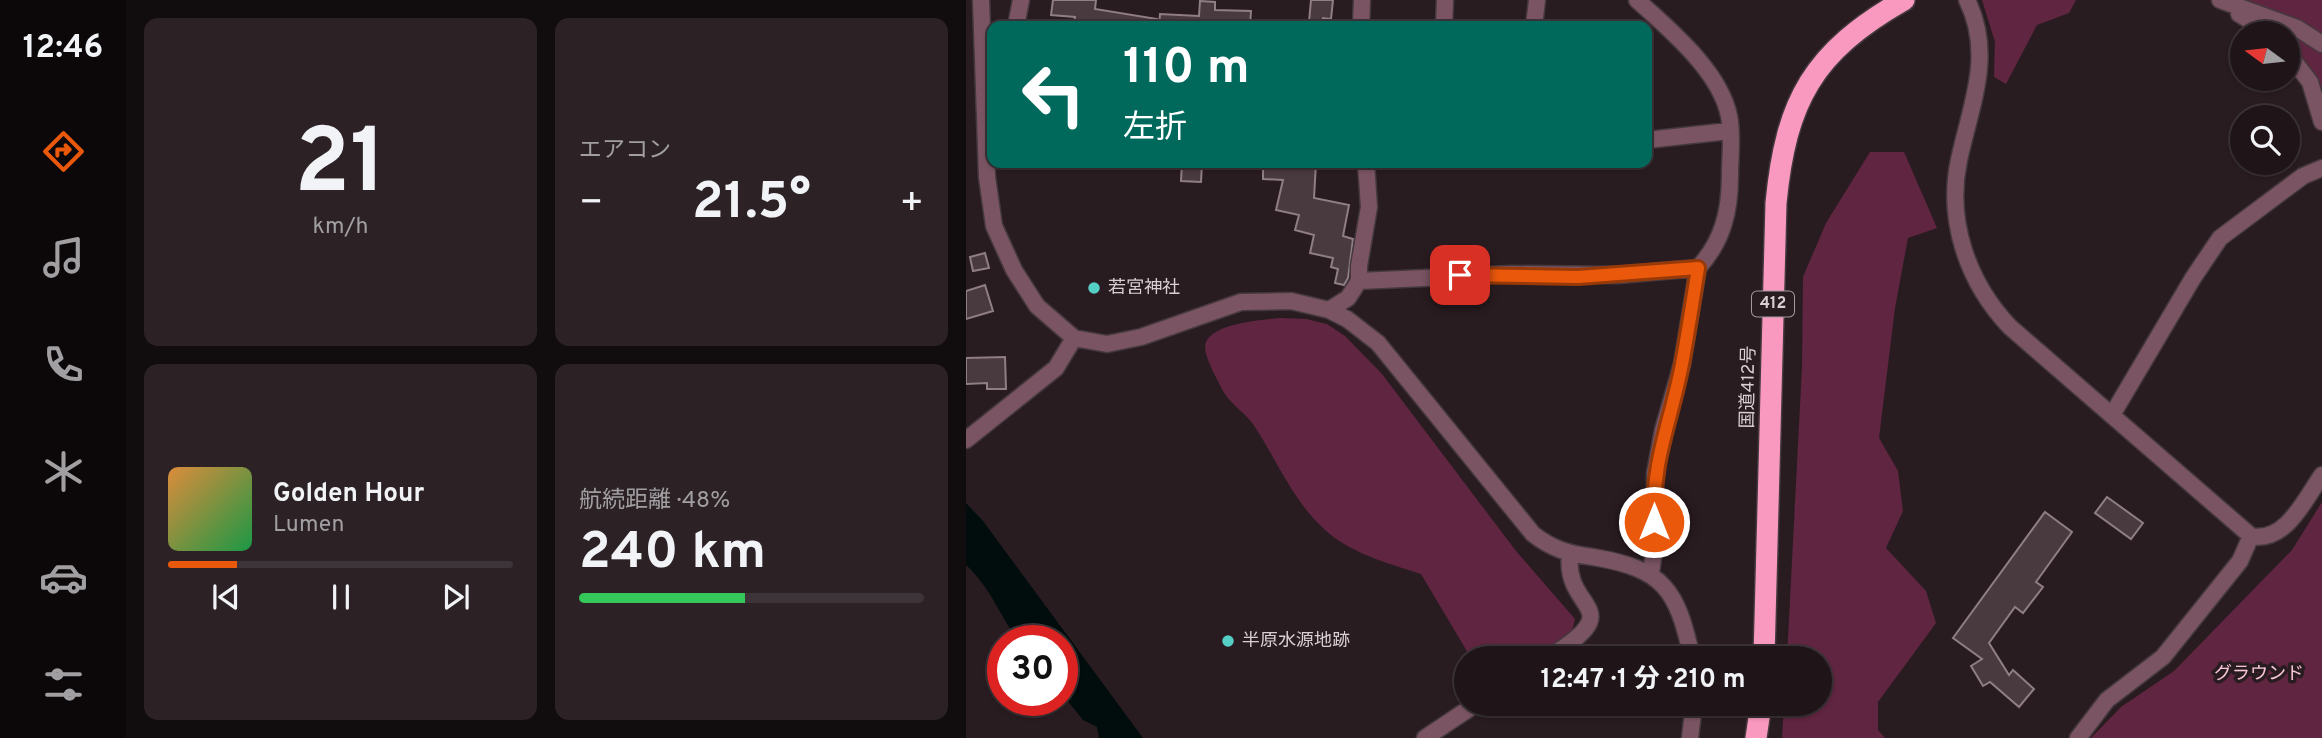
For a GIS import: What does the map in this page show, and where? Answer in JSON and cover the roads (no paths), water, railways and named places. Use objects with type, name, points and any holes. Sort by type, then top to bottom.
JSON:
[{"type":"highway","name":"国道412号","points":[[1764,646],[1776,203],[1783,150],[1802,93],[1814,72],[1855,32],[1904,0]]},
{"type":"highway","points":[[1756,738],[1759,716]]},
{"type":"street","points":[[981,0],[987,177],[994,226],[1014,270],[1037,306],[1073,338],[1095,343],[1120,342],[1241,302],[1291,301],[1329,310],[1347,319],[1378,343],[1533,534],[1551,548],[1570,554],[1620,562],[1651,573],[1667,589],[1678,609],[1689,646]]},
{"type":"street","points":[[1017,21],[1021,0]]},
{"type":"street","points":[[1361,21],[1362,0]]},
{"type":"street","points":[[1444,0],[1444,21]]},
{"type":"street","points":[[1535,21],[1537,0]]},
{"type":"street","points":[[1637,0],[1693,54],[1727,108],[1729,131],[1728,213],[1718,240],[1698,268],[1682,363],[1663,430],[1656,473],[1655,544],[1651,573]]},
{"type":"street","points":[[1967,0],[1978,25],[1982,57],[1956,173],[1958,231],[1966,257],[1997,314],[2251,536],[2268,536],[2285,526],[2322,475]]},
{"type":"street","points":[[2221,1],[2252,21]]},
{"type":"street","points":[[2221,1],[2297,28],[2322,44]]},
{"type":"street","points":[[2300,69],[2310,82],[2322,122]]},
{"type":"street","points":[[1652,139],[1729,131]]},
{"type":"street","points":[[2112,415],[2193,278],[2220,239],[2302,176],[2322,167]]},
{"type":"street","points":[[1329,310],[1348,298],[1359,281],[1369,207],[1366,168]]},
{"type":"street","points":[[1359,281],[1511,274],[1618,275],[1698,268]]},
{"type":"street","points":[[966,440],[1056,368],[1073,338]]},
{"type":"street","points":[[2078,738],[2107,700],[2163,657],[2240,561],[2251,536]]},
{"type":"street","points":[[1567,646],[1578,639],[1590,621],[1589,607],[1570,580],[1570,554]]},
{"type":"street","points":[[1424,738],[1458,716]]},
{"type":"street","points":[[1690,738],[1693,716]]},
{"type":"place","name":"若宮神社","points":[[1094,288]]},
{"type":"place","name":"半原水源地跡","points":[[1228,641]]},
{"type":"park label","name":"グラウンド","points":[[2259,674]]}]
